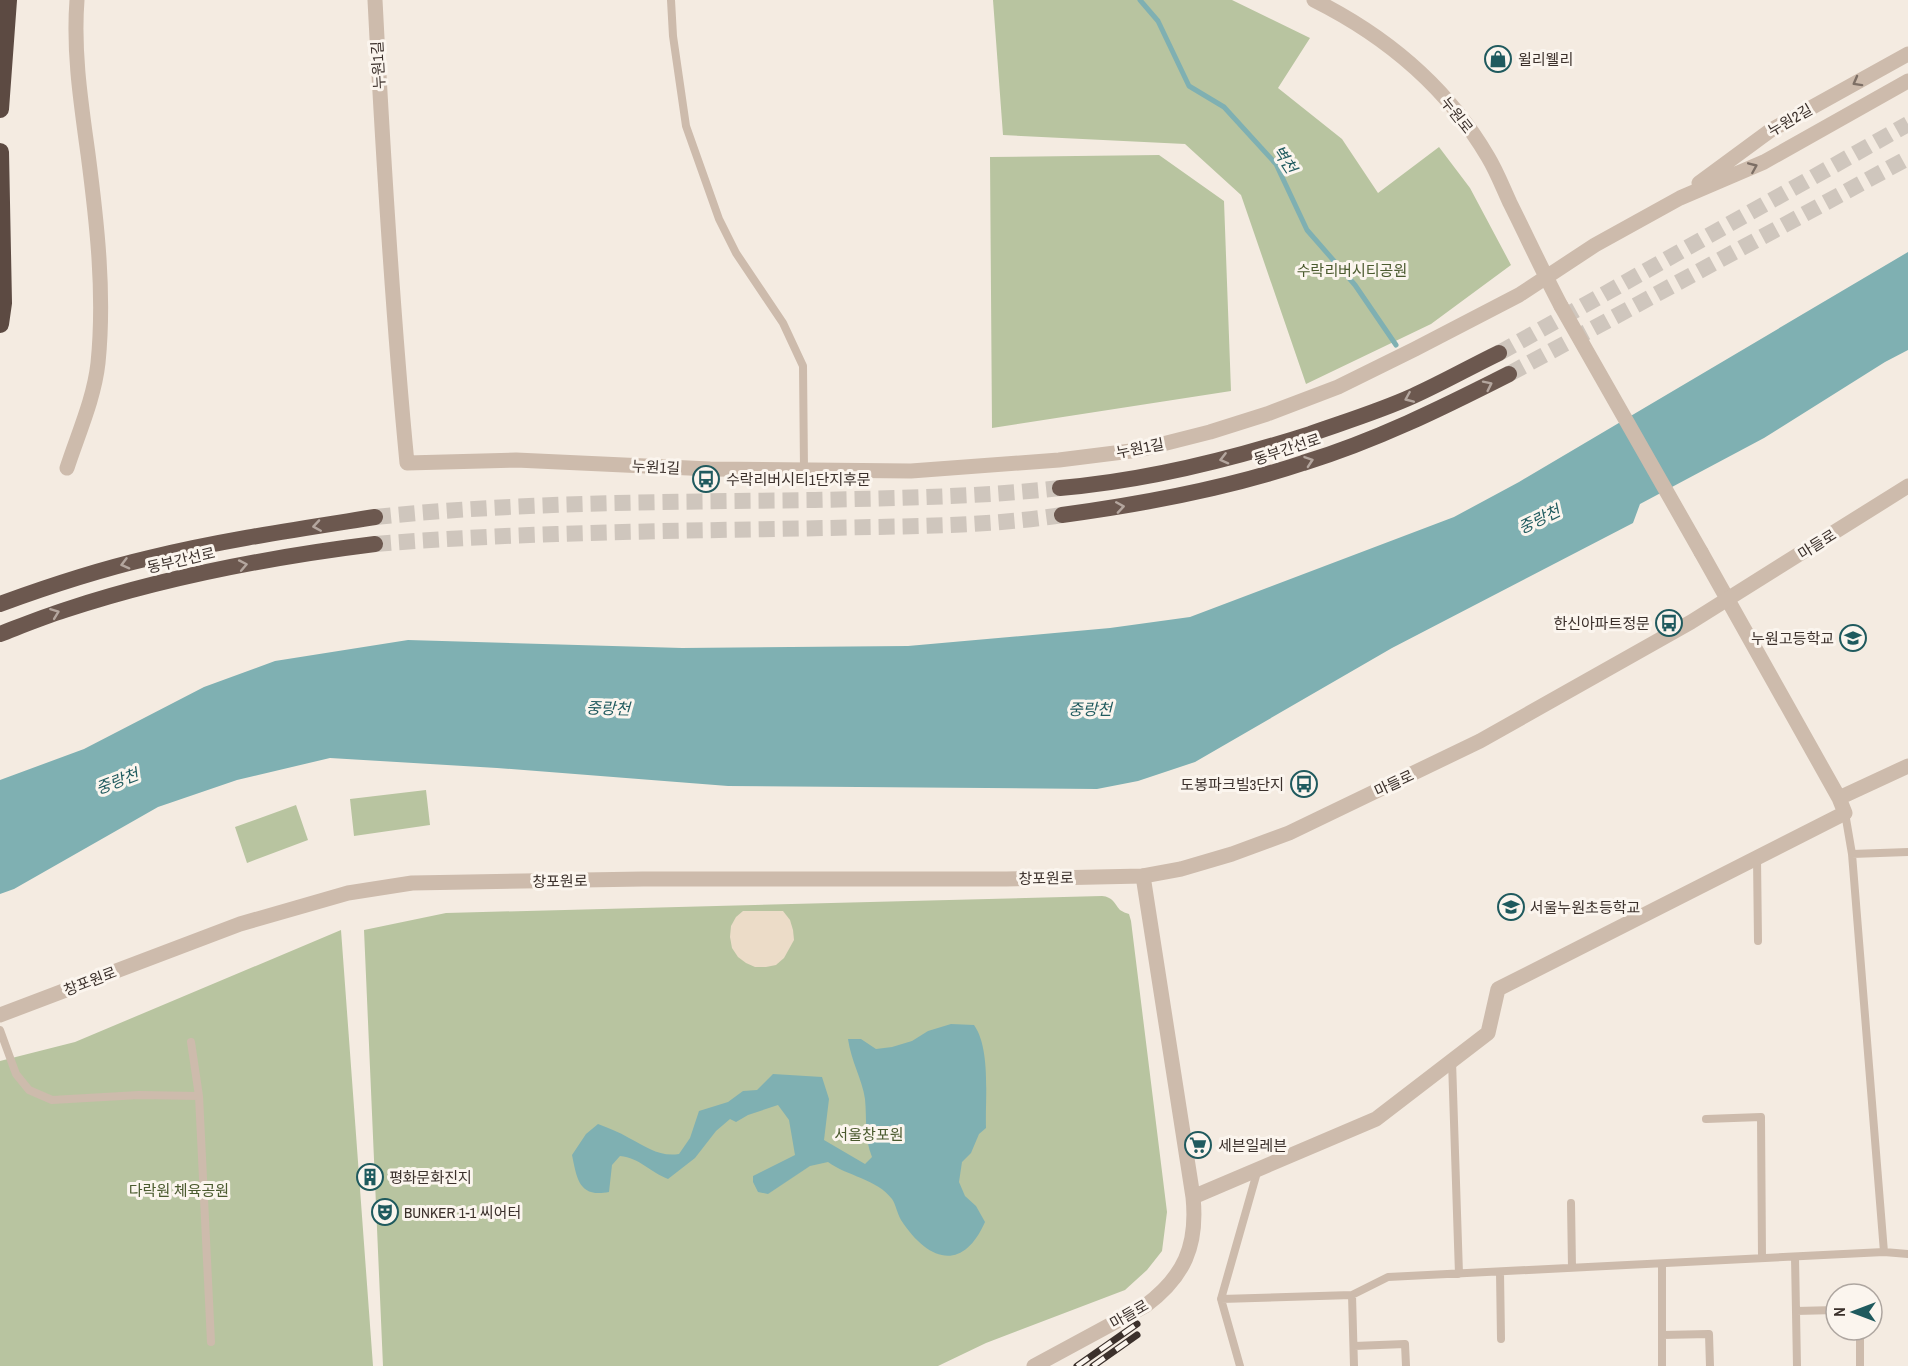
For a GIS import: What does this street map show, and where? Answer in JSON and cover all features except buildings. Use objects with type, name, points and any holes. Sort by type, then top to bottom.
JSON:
[{"type":"highway","points":[[0,109],[8,0]]},
{"type":"highway","points":[[0,152],[3,303],[0,324]]},
{"type":"highway","name":"동부간선로","points":[[1060,488],[1155,475],[1282,443],[1353,420],[1413,396],[1499,353]]},
{"type":"highway","name":"동부간선로","points":[[1062,515],[1122,507],[1189,494],[1256,478],[1305,463],[1413,421],[1509,374]]},
{"type":"highway","name":"동부간선로","points":[[0,604],[97,571],[150,558],[233,540],[375,517]]},
{"type":"highway","name":"동부간선로","points":[[0,634],[64,610],[157,584],[280,558],[375,544]]},
{"type":"street","points":[[67,468],[90,398],[98,364],[100,278],[93,192],[76,69],[77,0]]},
{"type":"street","name":"누원1길","points":[[375,0],[388,244],[407,463],[516,460],[710,469],[911,471],[1059,460],[1139,450],[1210,432],[1267,414],[1338,387],[1519,295],[1546,277]]},
{"type":"street","name":"누원로","points":[[1314,0],[1368,29],[1422,73],[1456,111],[1488,158],[1561,306],[1728,599],[1839,798],[1845,813]]},
{"type":"street","name":"누원2길","points":[[1680,198],[1771,130],[1908,54]]},
{"type":"street","name":"누원2길","points":[[1546,277],[1594,245],[1680,198],[1764,162],[1908,81]]},
{"type":"street","name":"마들로","points":[[1034,1366],[1157,1297],[1181,1269],[1191,1246],[1195,1219],[1193,1197],[1143,876],[1190,867],[1232,855],[1289,833],[1480,741],[1728,599],[1908,486]]},
{"type":"street","points":[[1839,798],[1908,766]]},
{"type":"street","points":[[1193,1197],[1376,1119],[1488,1034],[1498,988],[1845,813]]},
{"type":"street","name":"창포원로","points":[[0,1015],[240,924],[348,893],[412,883],[1143,876]]},
{"type":"lane","points":[[671,0],[673,36],[686,126],[719,219],[736,254],[783,323],[803,366],[804,470]]},
{"type":"lane","points":[[1845,813],[1852,854],[1884,1252]]},
{"type":"lane","points":[[1852,854],[1908,852]]},
{"type":"lane","points":[[1757,858],[1758,941]]},
{"type":"lane","points":[[0,1030],[16,1074],[29,1090],[52,1100],[139,1095],[199,1096]]},
{"type":"lane","points":[[191,1042],[199,1096],[211,1342]]},
{"type":"lane","points":[[1452,1061],[1459,1274]]},
{"type":"lane","points":[[1706,1119],[1761,1118],[1762,1258]]},
{"type":"lane","points":[[1240,1366],[1221,1299],[1258,1169]]},
{"type":"lane","points":[[1570,1203],[1572,1268]]},
{"type":"lane","points":[[1221,1299],[1352,1295],[1388,1277],[1884,1252],[1908,1254]]},
{"type":"lane","points":[[1795,1257],[1797,1366]]},
{"type":"lane","points":[[1662,1264],[1662,1366]]},
{"type":"lane","points":[[1500,1272],[1501,1339]]},
{"type":"lane","points":[[1352,1295],[1354,1366]]},
{"type":"lane","points":[[1796,1311],[1824,1310]]},
{"type":"lane","points":[[1662,1335],[1709,1334],[1710,1366]]},
{"type":"lane","points":[[1860,1342],[1860,1366]]},
{"type":"lane","points":[[1354,1346],[1405,1344],[1406,1366]]},
{"type":"green space","name":"수락리버시티공원","points":[[993,0],[1232,0],[1310,38],[1278,88],[1342,139],[1378,193],[1439,147],[1470,188],[1511,265],[1431,324],[1306,384],[1241,195],[1185,144],[1003,135]]},
{"type":"green space","points":[[1159,155],[1224,201],[1231,391],[992,428],[990,157]]},
{"type":"green space","points":[[426,790],[430,825],[354,836],[350,799]]},
{"type":"green space","points":[[296,805],[308,840],[247,863],[235,827]]},
{"type":"green space","name":"서울창포원","points":[[1102,896],[1111,899],[1120,910],[1129,914],[1131,921],[1167,1212],[1162,1251],[1147,1270],[1125,1290],[986,1343],[938,1366],[383,1366],[364,930],[446,913]]},
{"type":"green space","name":"다락원 체육공원","points":[[341,930],[373,1366],[0,1366],[0,1061],[75,1042]]},
{"type":"shaded area","points":[[743,911],[783,911],[790,920],[794,940],[784,958],[776,965],[755,967],[738,957],[732,948],[731,926]]},
{"type":"water","name":"중랑천","points":[[1908,252],[1908,350],[1764,438],[1640,504],[1633,523],[1392,648],[1195,762],[1138,781],[1097,789],[728,786],[330,758],[237,780],[158,807],[14,889],[0,894],[0,780],[84,749],[204,687],[275,661],[408,640],[682,648],[908,646],[1110,628],[1190,617],[1454,517],[1519,482]]},
{"type":"water","points":[[951,1024],[974,1025],[983,1047],[986,1075],[986,1128],[979,1134],[971,1153],[962,1162],[959,1182],[965,1196],[976,1206],[985,1222],[976,1238],[966,1249],[955,1255],[933,1252],[922,1244],[901,1220],[892,1199],[886,1192],[828,1162],[810,1166],[768,1194],[758,1192],[753,1176],[795,1155],[789,1120],[778,1105],[748,1115],[736,1122],[730,1119],[716,1131],[695,1158],[668,1179],[633,1159],[620,1156],[612,1165],[609,1192],[591,1192],[581,1185],[578,1179],[572,1155],[586,1134],[598,1124],[653,1150],[665,1154],[679,1154],[690,1138],[699,1111],[728,1102],[743,1091],[757,1090],[773,1074],[822,1077],[829,1099],[824,1140],[865,1164],[872,1157],[867,1136],[865,1099],[848,1039],[861,1039],[876,1049],[892,1047],[912,1041],[928,1031]]},
{"type":"waterway","name":"벽천","points":[[1140,0],[1158,21],[1189,86],[1224,107],[1276,164],[1307,230],[1355,285],[1396,345]]},
{"type":"tunnel","points":[[1499,353],[1908,124]]},
{"type":"tunnel","points":[[1509,374],[1908,158]]},
{"type":"tunnel","points":[[375,517],[484,508],[649,502],[907,498],[1060,488]]},
{"type":"tunnel","points":[[375,544],[544,534],[944,525],[1003,522],[1062,515]]},
{"type":"railway","points":[[1077,1366],[1137,1324]]},
{"type":"railway","points":[[1093,1366],[1137,1335]]},
{"type":"place","name":"윌리웰리","points":[[1498,59]]},
{"type":"place","name":"수락리버시티1단지후문","points":[[706,479]]},
{"type":"place","name":"한신아파트정문","points":[[1669,623]]},
{"type":"place","name":"누원고등학교","points":[[1853,638]]},
{"type":"place","name":"도봉파크빌3단지","points":[[1304,784]]},
{"type":"place","name":"서울누원초등학교","points":[[1511,907]]},
{"type":"place","name":"세븐일레븐","points":[[1198,1145]]},
{"type":"place","name":"평화문화진지","points":[[370,1177]]},
{"type":"place","name":"BUNKER 1-1 씨어터","points":[[385,1212]]}]
